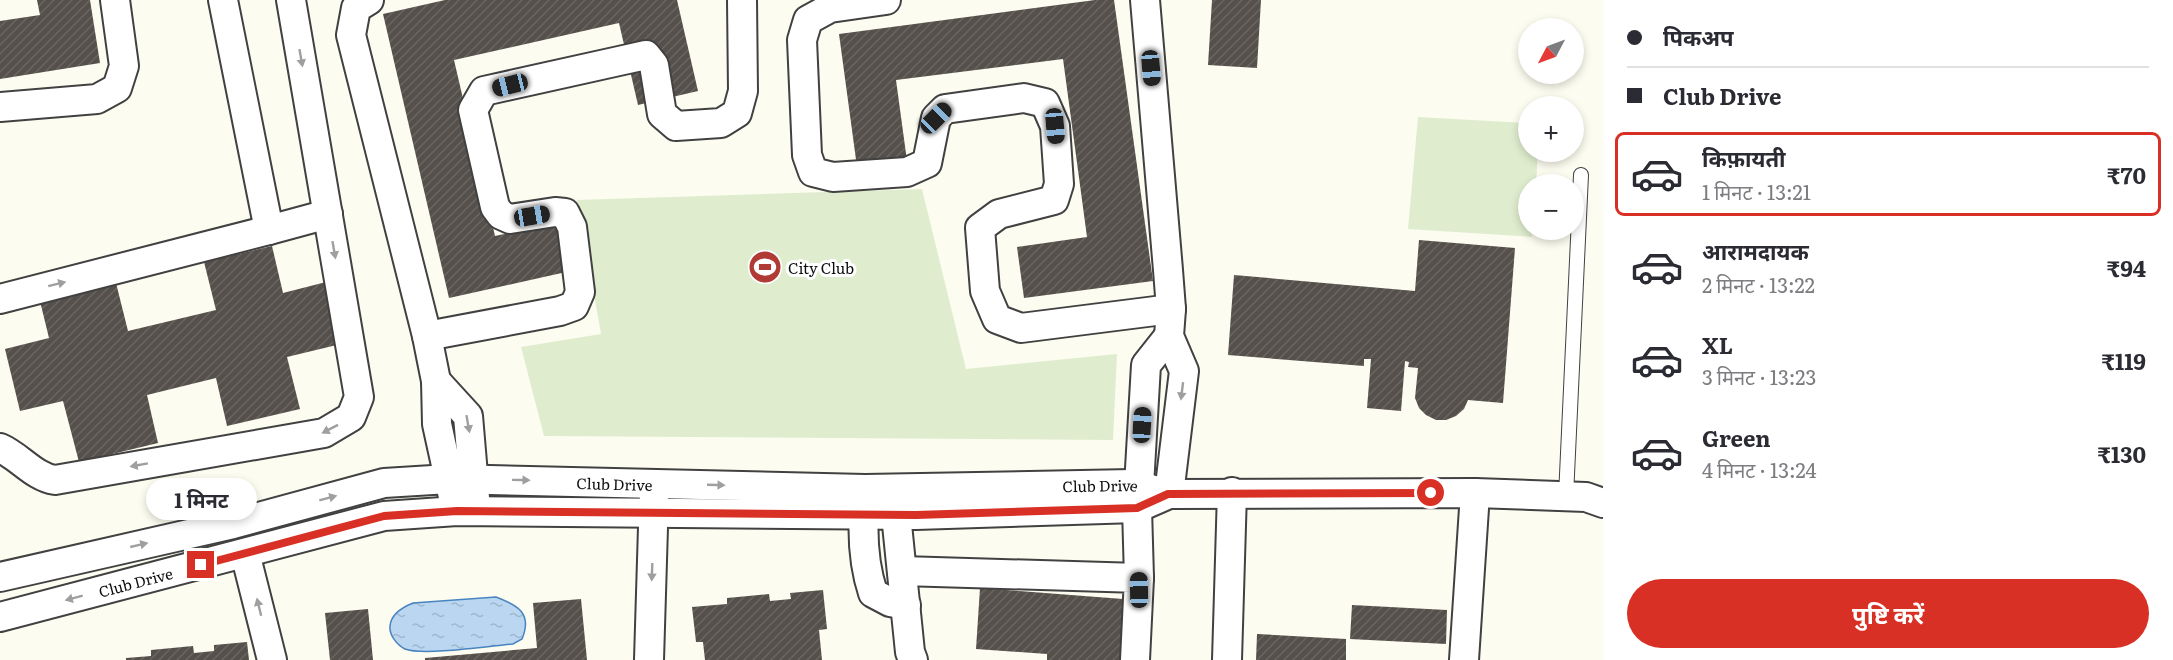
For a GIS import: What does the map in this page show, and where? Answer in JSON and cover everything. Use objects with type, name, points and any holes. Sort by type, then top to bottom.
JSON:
[{"type":"street","points":[[0,107],[97,99],[117,88],[124,66],[115,0]]},
{"type":"street","points":[[223,0],[269,230]]},
{"type":"street","points":[[0,448],[9,452],[39,475],[55,480],[324,433],[351,417],[358,397],[291,0]]},
{"type":"street","points":[[369,0],[356,8],[351,35],[427,336],[436,381],[437,424],[461,479],[467,511]]},
{"type":"street","points":[[427,336],[560,312],[574,306],[580,292],[572,226],[565,213],[555,212],[510,219],[501,215],[495,207],[474,110],[484,92],[646,55],[654,65],[662,114],[676,126],[722,123],[737,113],[743,91],[742,0]]},
{"type":"street","points":[[886,0],[830,8],[808,20],[802,40],[807,155],[813,172],[833,177],[907,172],[927,163],[936,118],[945,109],[1024,98],[1045,103],[1055,126],[1059,184],[1054,200],[999,214],[980,228],[985,291],[997,319],[1021,328],[1170,322]]},
{"type":"street","points":[[1145,0],[1170,322],[1184,371],[1168,494]]},
{"type":"street","points":[[0,299],[328,214]]},
{"type":"street","points":[[1134,660],[1139,578],[1138,497],[1146,365],[1170,322]]},
{"type":"street","name":"Club Drive","points":[[0,577],[233,524],[384,483],[461,479],[655,483],[879,501]]},
{"type":"street","points":[[648,660],[655,483]]},
{"type":"street","name":"Club Drive","points":[[0,617],[384,516],[467,511],[654,513],[1132,484],[1138,497],[1232,492],[1590,496]]},
{"type":"street","points":[[1227,660],[1233,529],[1232,492]]},
{"type":"street","points":[[1464,660],[1475,493]]},
{"type":"street","points":[[879,501],[902,571],[910,652],[913,660]]},
{"type":"street","points":[[879,501],[867,576],[873,593],[890,602],[906,605]]},
{"type":"street","points":[[245,553],[272,660]]},
{"type":"street","points":[[902,571],[1139,578]]},
{"type":"lane","points":[[1583,240],[1590,496]]},
{"type":"green space","points":[[1418,117],[1518,122],[1518,162],[1537,162],[1537,174],[1518,174],[1518,236],[1408,229]]},
{"type":"green space","name":"City Club","points":[[922,189],[966,369],[1117,354],[1113,440],[544,436],[521,347],[601,334],[577,200]]},
{"type":"water","points":[[496,597],[516,607],[524,616],[526,623],[522,639],[513,644],[441,651],[414,651],[399,645],[391,633],[390,626],[395,615],[413,603]]},
{"type":"building","points":[[37,0],[90,0],[100,63],[0,79],[0,21],[40,15]]},
{"type":"building","points":[[445,0],[677,0],[698,91],[638,105],[619,23],[454,60],[495,236],[564,221],[575,270],[449,298],[383,14]]},
{"type":"building","points":[[1095,0],[1114,0],[1153,281],[1024,298],[1017,247],[1087,237],[1063,59],[896,80],[907,161],[857,167],[839,34]]},
{"type":"building","points":[[1212,0],[1261,0],[1257,68],[1208,65]]},
{"type":"building","points":[[1419,240],[1515,248],[1503,403],[1468,400],[1464,409],[1456,416],[1446,420],[1436,420],[1419,408],[1415,398],[1418,368],[1408,367],[1409,362],[1405,361],[1401,411],[1367,408],[1371,359],[1364,359],[1364,366],[1228,355],[1234,275],[1415,291]]},
{"type":"building","points":[[272,246],[283,293],[330,281],[345,343],[287,357],[300,409],[227,426],[216,378],[147,395],[158,443],[79,462],[63,401],[20,411],[5,349],[49,338],[38,293],[114,275],[128,331],[216,310],[204,262]]},
{"type":"building","points":[[980,588],[1136,600],[1132,660],[1047,660],[1047,654],[976,649]]},
{"type":"building","points":[[823,590],[827,629],[819,630],[822,660],[705,660],[703,642],[696,642],[692,607],[727,604],[727,598],[769,594],[770,601],[791,599],[790,593]]},
{"type":"building","points":[[581,599],[587,660],[425,660],[425,658],[537,648],[533,603]]},
{"type":"building","points":[[1352,605],[1447,610],[1446,644],[1350,639]]},
{"type":"building","points":[[368,609],[373,660],[330,660],[325,613]]},
{"type":"building","points":[[1257,634],[1346,639],[1346,660],[1256,660]]},
{"type":"building","points":[[247,642],[249,660],[126,660],[126,658],[151,656],[151,650],[193,646],[194,653],[214,651],[214,645]]},
{"type":"place","name":"City Club","points":[[765,267]]},
{"type":"route","points":[[201,565],[384,516],[457,511],[916,515],[1137,508],[1168,494],[1431,493]]}]
